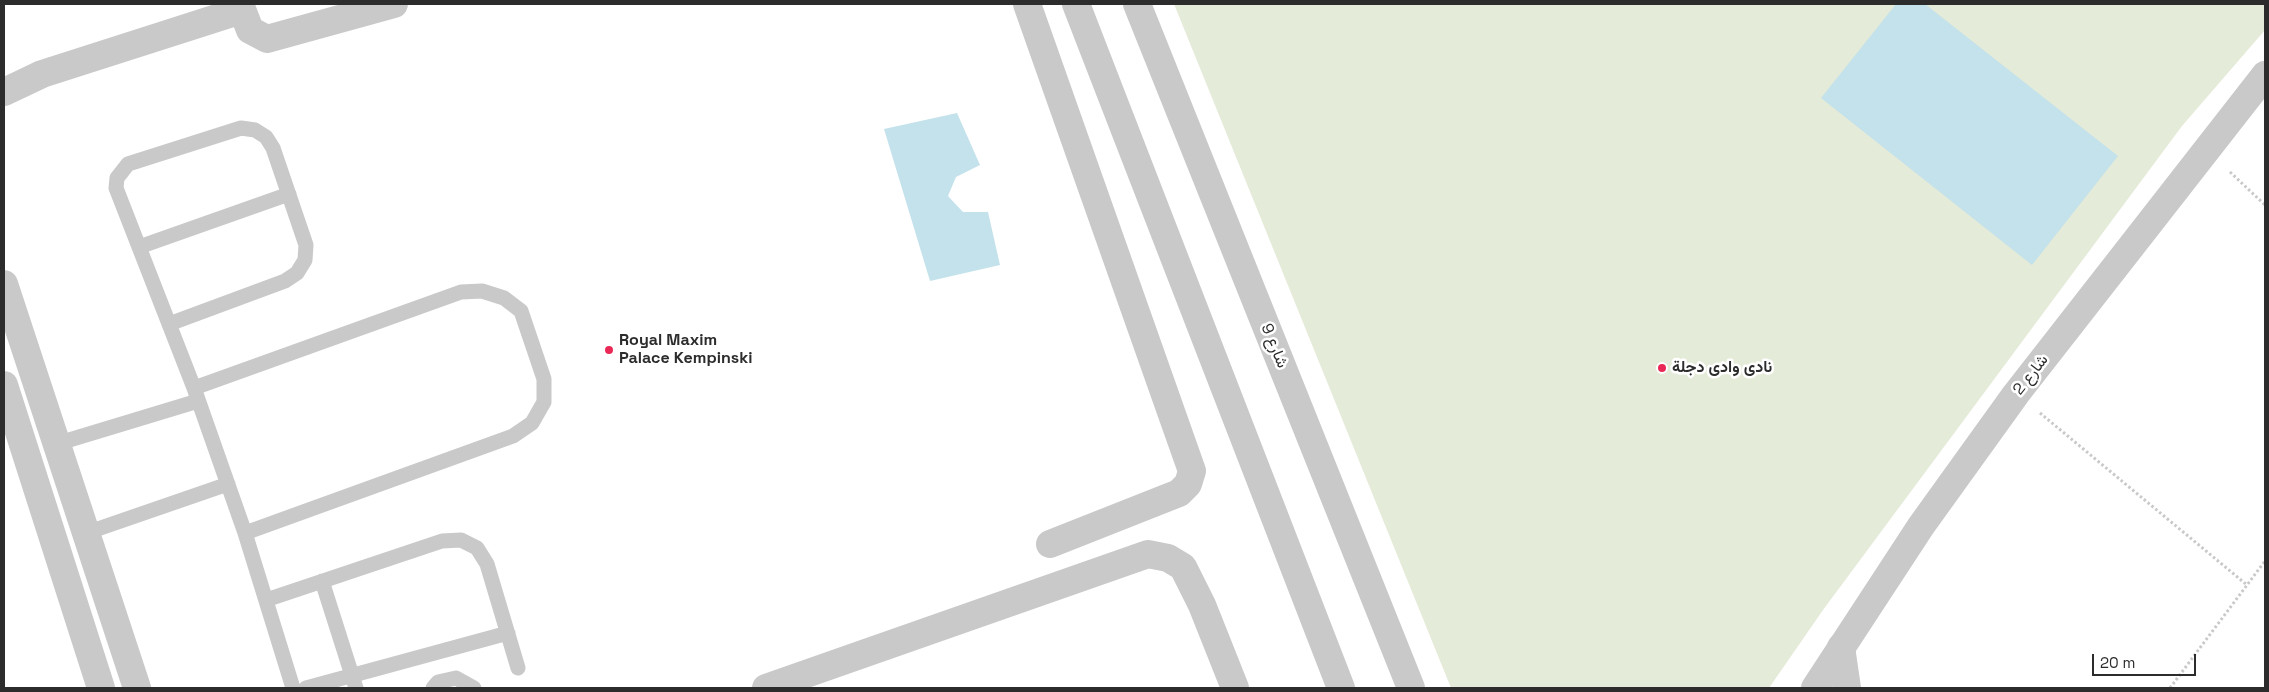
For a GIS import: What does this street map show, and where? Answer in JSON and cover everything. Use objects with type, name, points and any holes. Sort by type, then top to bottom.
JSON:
[{"type":"street","points":[[4,92],[42,74],[241,7],[250,30],[267,39],[394,4]]},
{"type":"street","points":[[1028,4],[1192,471],[1188,484],[1179,493],[1050,544]]},
{"type":"street","points":[[1076,4],[1341,688]]},
{"type":"street","name":"شارع 9","points":[[1137,4],[1411,688]]},
{"type":"street","name":"شارع 2","points":[[1815,688],[1921,526],[2016,394],[2265,75]]},
{"type":"street","points":[[4,284],[136,688]]},
{"type":"street","points":[[4,385],[101,688]]},
{"type":"street","points":[[766,688],[808,681],[1148,554],[1168,558],[1182,567],[1202,605],[1235,688]]},
{"type":"street","points":[[1841,647],[1847,688]]},
{"type":"lane","points":[[169,324],[286,281],[297,273],[304,260],[306,246],[273,148],[266,137],[254,130],[241,128],[128,164],[117,178],[116,188],[196,394],[245,533],[294,688]]},
{"type":"lane","points":[[138,247],[289,194]]},
{"type":"lane","points":[[56,444],[196,394],[461,292],[482,291],[504,298],[521,312],[544,379],[544,402],[532,423],[513,436],[245,533]]},
{"type":"lane","points":[[86,533],[228,484]]},
{"type":"lane","points":[[266,600],[442,541],[461,540],[477,548],[487,564],[518,668]]},
{"type":"lane","points":[[322,581],[354,682]]},
{"type":"lane","points":[[306,688],[354,682],[508,633]]},
{"type":"lane","points":[[433,688],[438,682],[456,678],[474,688]]},
{"type":"path","points":[[2206,150],[2265,205]]},
{"type":"path","points":[[2016,394],[2247,585]]},
{"type":"path","points":[[2170,688],[2265,561]]},
{"type":"green space","name":"نادى وادى دجلة","points":[[1174,4],[2265,4],[2265,30],[2182,126],[1823,610],[1769,688],[1451,688]]},
{"type":"water","points":[[1896,4],[1925,4],[2118,156],[2032,265],[1821,98]]},
{"type":"water","points":[[957,113],[980,165],[956,177],[948,196],[963,212],[988,212],[1000,265],[930,281],[884,129]]},
{"type":"place","name":"Royal Maxim Palace Kempinski","points":[[609,350]]},
{"type":"place","name":"نادى وادى دجلة","points":[[1662,368]]}]
